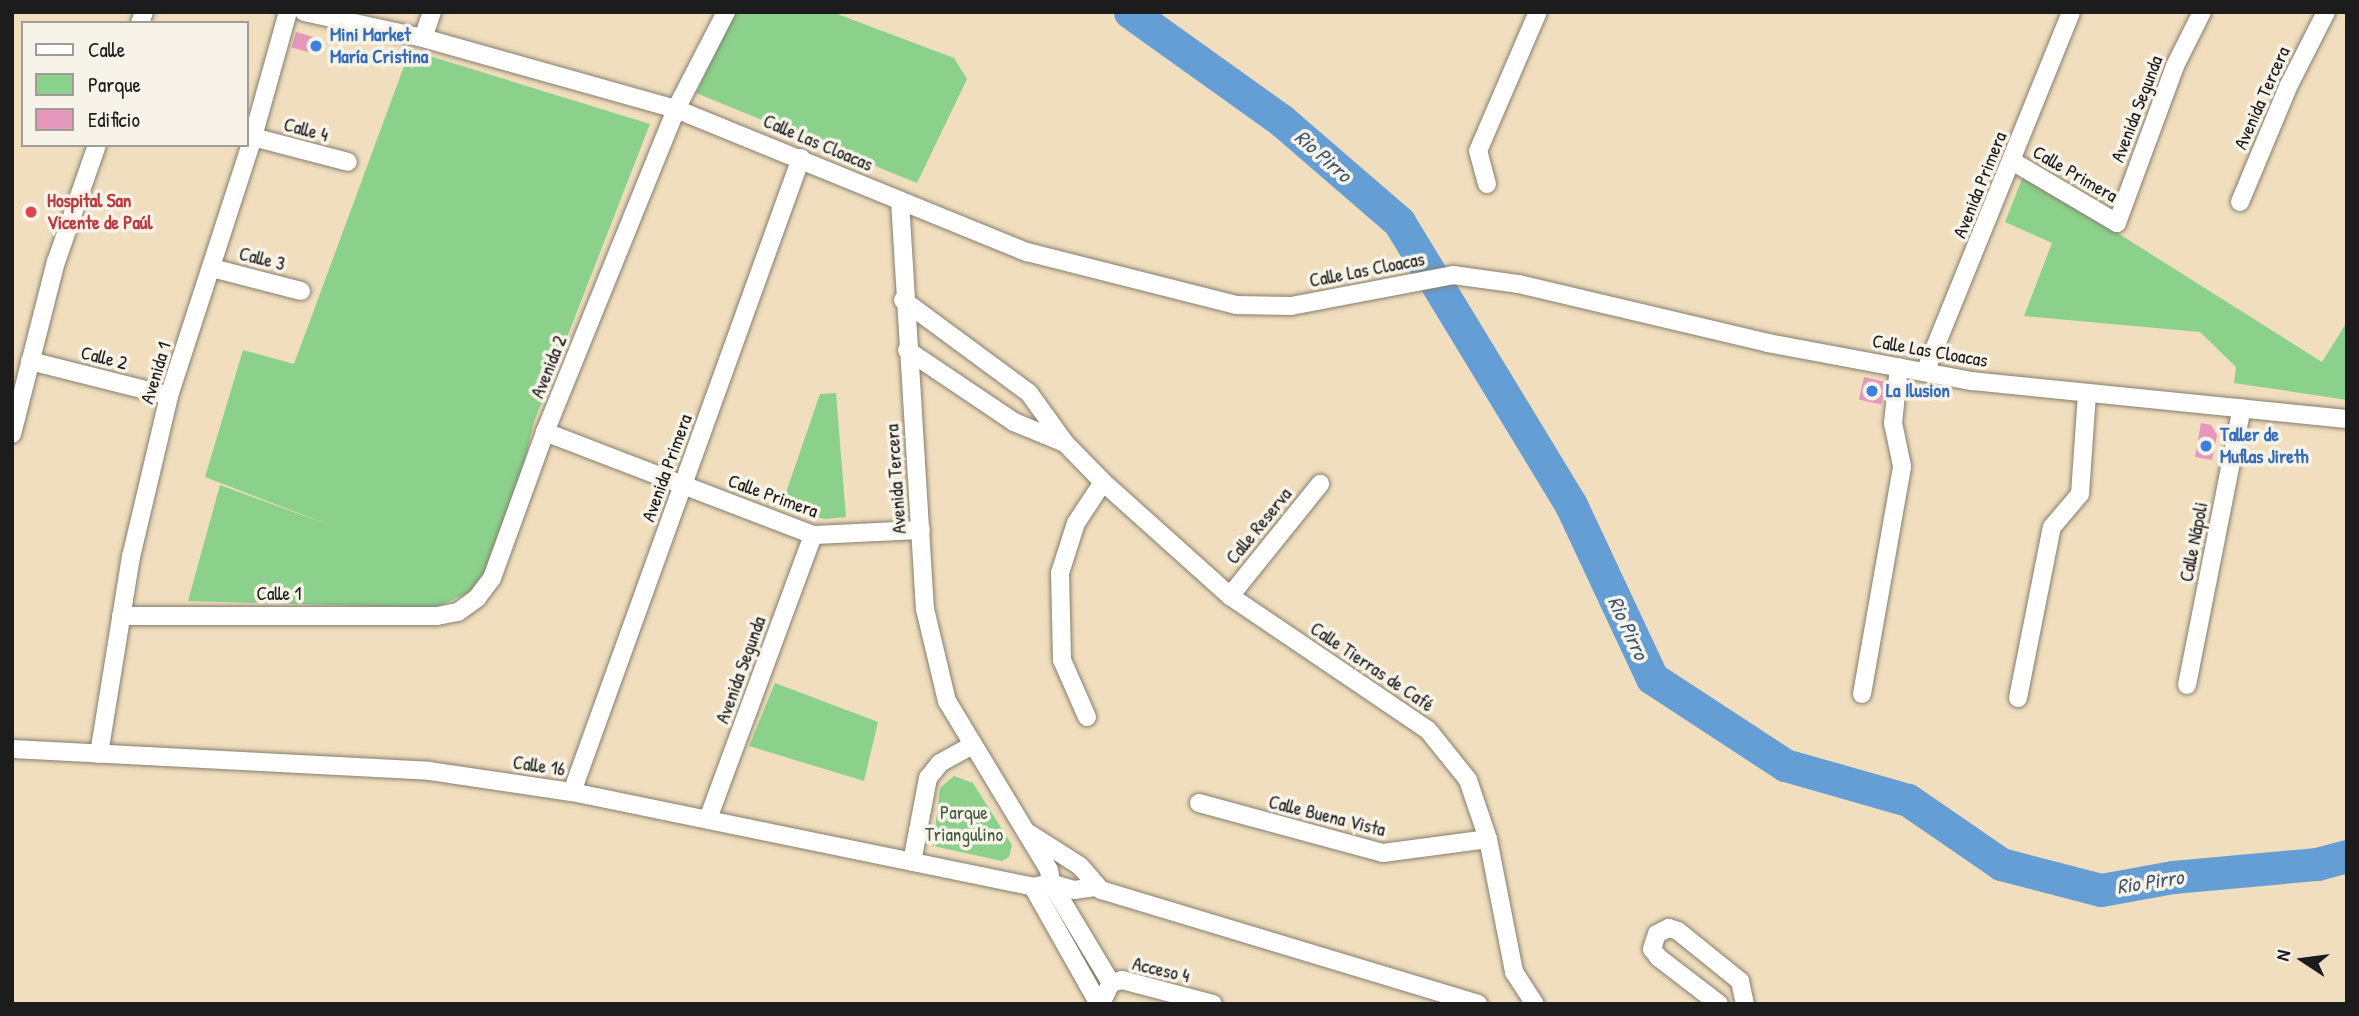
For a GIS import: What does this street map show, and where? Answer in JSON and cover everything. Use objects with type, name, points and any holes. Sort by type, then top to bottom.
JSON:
[{"type":"street","name":"Avenida 1","points":[[99,754],[121,616],[169,396],[253,138],[288,12]]},
{"type":"street","name":"Calle Las Cloacas","points":[[304,12],[423,38],[676,109],[1027,251],[1236,305],[1291,306],[1453,275],[1519,284],[1768,343],[1925,372],[2087,394],[2346,419]]},
{"type":"street","points":[[423,38],[432,12]]},
{"type":"street","name":"Avenida 2","points":[[437,616],[458,612],[492,578],[545,432],[676,109],[726,12]]},
{"type":"street","points":[[1487,184],[1478,150],[1538,12]]},
{"type":"street","name":"Avenida Primera","points":[[1925,372],[2071,12]]},
{"type":"street","name":"Avenida Segunda","points":[[2117,223],[2175,66],[2202,12]]},
{"type":"street","name":"Avenida Tercera","points":[[2240,202],[2289,85],[2326,12]]},
{"type":"street","name":"Calle 4","points":[[253,138],[348,162]]},
{"type":"street","points":[[12,434],[56,262],[96,147]]},
{"type":"street","name":"Avenida Primera","points":[[572,792],[801,158]]},
{"type":"street","name":"Calle Primera","points":[[2012,161],[2117,223]]},
{"type":"street","name":"Avenida Tercera","points":[[900,201],[903,300],[925,609],[947,701],[1049,870],[1042,885],[1104,996]]},
{"type":"street","name":"Calle 3","points":[[212,268],[301,291]]},
{"type":"street","name":"Calle Tierras de Café","points":[[903,300],[1029,393],[1065,443],[1103,482],[1230,596],[1428,730],[1468,780],[1488,839],[1514,972],[1531,1003]]},
{"type":"street","name":"Calle Tierras de Café","points":[[907,350],[1014,422],[1065,443]]},
{"type":"street","name":"Calle 2","points":[[30,361],[169,396]]},
{"type":"street","points":[[1863,694],[1902,466],[1893,423],[1899,367]]},
{"type":"street","points":[[2018,698],[2052,527],[2080,494],[2087,394]]},
{"type":"street","name":"Calle Nápoli","points":[[2187,685],[2242,408]]},
{"type":"street","name":"Calle Primera","points":[[545,432],[813,535],[921,530]]},
{"type":"street","points":[[1087,717],[1062,660],[1060,573],[1076,523],[1103,482]]},
{"type":"street","name":"Calle Reserva","points":[[1230,596],[1320,484]]},
{"type":"street","name":"Avenida Segunda","points":[[708,819],[813,535]]},
{"type":"street","name":"Calle 1","points":[[121,616],[437,616]]},
{"type":"street","points":[[912,862],[928,778],[940,763],[972,745]]},
{"type":"street","name":"Calle 16","points":[[12,749],[429,771],[572,792],[912,862],[1074,890],[1095,887],[1478,1004]]},
{"type":"street","name":"Calle Buena Vista","points":[[1199,803],[1383,853],[1488,839]]},
{"type":"street","points":[[1023,830],[1080,866],[1095,887]]},
{"type":"street","points":[[1719,1004],[1659,958],[1652,949],[1657,934],[1669,928],[1678,931],[1740,982],[1745,1004]]},
{"type":"street","name":"Acceso 4","points":[[1104,996],[1122,980],[1213,1004]]},
{"type":"green space","points":[[735,12],[832,12],[954,58],[967,79],[917,183],[696,93]]},
{"type":"green space","points":[[410,50],[650,124],[534,422],[519,485],[487,573],[472,591],[435,608],[188,601],[220,485],[332,526],[205,477],[243,350],[294,364]]},
{"type":"green space","points":[[2024,174],[2322,362],[2347,322],[2347,400],[2234,383],[2236,367],[2200,332],[2024,316],[2052,243],[2005,222]]},
{"type":"green space","points":[[836,393],[846,517],[825,519],[781,507],[820,394]]},
{"type":"green space","points":[[775,683],[878,722],[864,781],[749,746]]},
{"type":"green space","name":"Parque Triangulino","points":[[954,776],[973,783],[1012,845],[1009,857],[1002,861],[933,846],[940,788]]},
{"type":"building","points":[[296,32],[324,40],[319,55],[292,47]]},
{"type":"building","name":"La Ilusion","points":[[1864,377],[1886,382],[1881,405],[1859,399]]},
{"type":"building","name":"Taller de Muflas Jireth","points":[[2201,423],[2211,425],[2217,435],[2212,460],[2195,457]]},
{"type":"waterway","name":"Rio Pirro","points":[[1130,12],[1281,120],[1399,222],[1571,505],[1652,678],[1785,765],[1908,800],[2001,864],[2101,890],[2173,877],[2317,864],[2347,856]]},
{"type":"place","name":"Mini Market María Cristina","points":[[316,46]]},
{"type":"place","name":"Hospital San Vicente de Paúl","points":[[31,212]]},
{"type":"place","name":"La Ilusion","points":[[1872,391]]},
{"type":"place","name":"Taller de Muflas Jireth","points":[[2206,446]]}]
